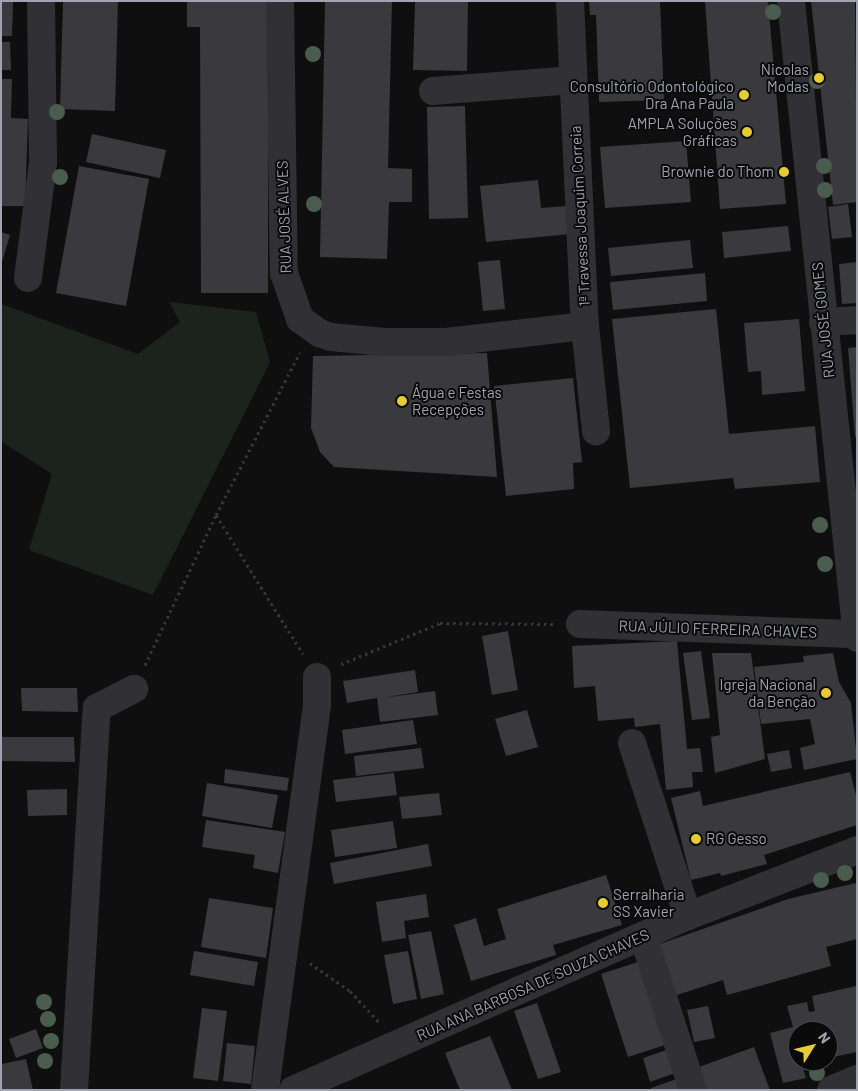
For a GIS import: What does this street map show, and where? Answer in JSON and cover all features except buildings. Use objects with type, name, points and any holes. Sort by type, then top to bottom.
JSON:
[{"type":"street","points":[[28,278],[43,162],[41,1]]},
{"type":"street","name":"RUA JOSÉ ALVES","points":[[280,1],[284,273],[300,318],[313,328],[332,337],[384,342],[446,342],[586,326]]},
{"type":"street","name":"1ª Travessa Joaquim Correia","points":[[570,1],[586,326],[596,431]]},
{"type":"street","name":"RUA JOSÉ GOMES","points":[[791,1],[856,635]]},
{"type":"street","points":[[433,91],[574,80]]},
{"type":"street","points":[[823,322],[857,320]]},
{"type":"street","name":"RUA JÚLIO FERREIRA CHAVES","points":[[580,624],[856,635]]},
{"type":"street","points":[[265,1090],[317,706],[317,677]]},
{"type":"street","points":[[74,1090],[97,708],[134,689]]},
{"type":"street","points":[[632,743],[688,916]]},
{"type":"street","name":"RUA ANA BARBOSA DE SOUZA CHAVES","points":[[293,1090],[688,916],[857,850]]},
{"type":"street","points":[[643,936],[693,1090]]},
{"type":"street","points":[[832,1090],[857,1078]]},
{"type":"path","points":[[134,689],[216,514],[313,328]]},
{"type":"path","points":[[216,514],[317,677],[359,654],[440,623],[580,624]]},
{"type":"path","points":[[285,952],[316,966],[350,991],[378,1020],[384,1050]]},
{"type":"shaded area","points":[[169,302],[256,312],[270,362],[153,595],[29,550],[52,474],[1,441],[1,304],[138,354],[180,322]]},
{"type":"place","name":"Nicolas Modas","points":[[819,78]]},
{"type":"place","name":"Consultório Odontológico Dra Ana Paula","points":[[744,95]]},
{"type":"place","name":"AMPLA Soluções Gráficas","points":[[747,132]]},
{"type":"place","name":"Brownie do Thom","points":[[784,172]]},
{"type":"place","name":"Água e Festas Recepções","points":[[402,401]]},
{"type":"place","name":"Igreja Nacional da Benção","points":[[826,693]]},
{"type":"place","name":"RG Gesso","points":[[696,839]]},
{"type":"place","name":"Serralharia SS Xavier","points":[[603,903]]}]
